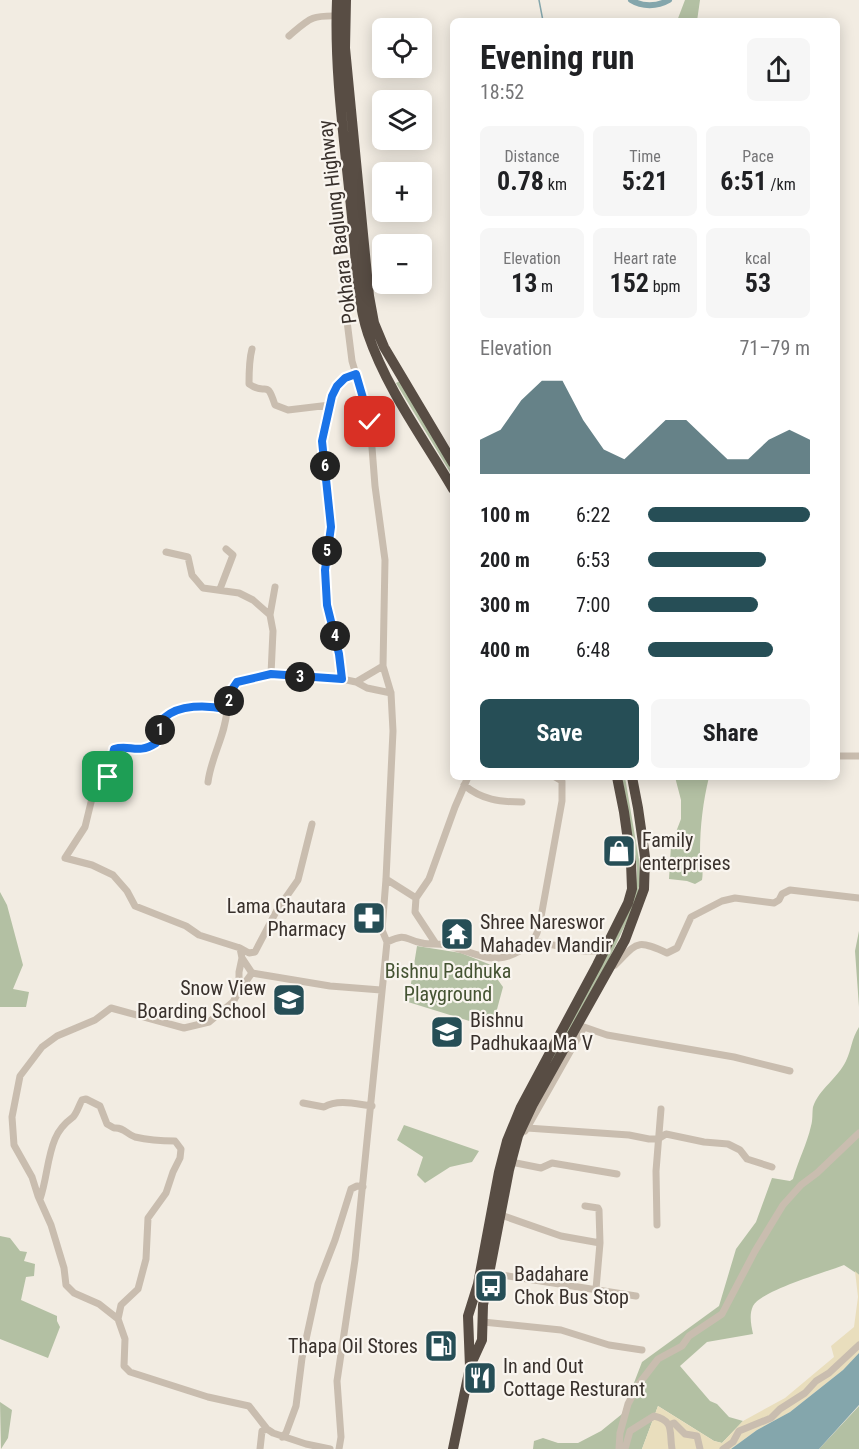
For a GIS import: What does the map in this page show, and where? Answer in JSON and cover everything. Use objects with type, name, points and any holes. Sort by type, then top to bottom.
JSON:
[{"type":"highway","name":"Pokhara Baglung Highway","points":[[337,0],[341,16]]},
{"type":"highway","name":"Pokhara Baglung Highway","points":[[346,0],[336,47],[363,280],[365,322],[376,353],[395,392],[450,484]]},
{"type":"highway","name":"Pokhara Baglung Highway","points":[[363,280],[380,339],[450,458]]},
{"type":"highway","points":[[470,1367],[468,1316],[478,1284],[507,1141],[521,1107],[604,951],[632,889],[631,862],[618,780]]},
{"type":"highway","points":[[453,1449],[470,1367],[480,1346],[483,1305],[518,1136],[533,1104],[631,927],[645,884],[641,826],[633,780]]},
{"type":"street","points":[[289,36],[307,19],[341,16]]},
{"type":"street","points":[[339,1449],[341,1437],[337,1381],[355,1260],[387,942],[382,930],[393,731],[391,693],[382,666],[385,560],[383,536],[375,486],[370,422],[356,374],[347,321],[349,287],[363,280]]},
{"type":"street","points":[[252,349],[249,360],[249,384],[257,388],[268,389],[272,393],[275,405],[288,410],[330,405]]},
{"type":"street","points":[[342,679],[339,654],[327,605],[325,570],[331,527],[322,441],[337,386],[345,378],[356,374]]},
{"type":"street","points":[[220,589],[233,555],[226,549]]},
{"type":"street","points":[[166,552],[188,557],[192,576],[203,588],[239,593],[253,600],[270,615]]},
{"type":"street","points":[[271,674],[273,631],[270,615],[275,587]]},
{"type":"street","points":[[356,682],[382,666]]},
{"type":"street","points":[[208,782],[213,756],[226,724],[226,709],[233,685],[237,682],[271,674],[342,679],[391,693]]},
{"type":"street","points":[[226,709],[200,707],[177,710],[164,718],[156,743],[139,750],[114,749],[108,777],[94,790],[85,827],[64,858],[92,865],[113,875],[127,891],[135,906],[186,926],[199,936],[240,948],[249,953],[255,952],[277,910],[298,880],[312,824]]},
{"type":"street","points":[[840,756],[859,756]]},
{"type":"street","points":[[436,944],[415,912],[416,898],[429,879],[466,780]]},
{"type":"street","points":[[387,942],[400,936],[407,937],[421,943],[436,944],[478,956],[498,958],[517,954],[532,940],[537,933],[541,917],[562,801],[560,780]]},
{"type":"street","points":[[464,785],[486,799],[522,802]]},
{"type":"street","points":[[386,879],[416,898]]},
{"type":"street","points":[[603,978],[635,945],[646,944],[667,953],[677,948],[692,917],[722,901],[735,898],[774,903],[782,894],[790,890],[859,898]]},
{"type":"street","points":[[532,940],[584,951],[604,951]]},
{"type":"street","points":[[240,948],[242,958],[252,973],[330,986],[381,990]]},
{"type":"street","points":[[239,991],[242,958]]},
{"type":"street","points":[[118,1319],[99,1304],[74,1293],[66,1285],[64,1268],[51,1225],[32,1176],[14,1145],[12,1117],[20,1076],[42,1047],[57,1036],[95,1020],[111,1008],[183,1028],[209,1022],[233,1002],[252,973]]},
{"type":"street","points":[[518,1136],[527,1128],[584,1027],[607,1035],[734,1057],[790,1071]]},
{"type":"street","points":[[40,1199],[55,1138],[66,1121],[74,1116],[82,1100],[86,1099],[100,1106],[107,1124],[114,1128],[122,1127],[136,1137],[175,1141],[181,1149],[180,1158],[172,1172],[166,1192],[148,1218],[146,1259],[138,1289],[121,1305],[118,1319],[125,1339],[124,1366],[130,1372],[208,1397],[249,1406],[267,1429],[282,1437],[330,1449]]},
{"type":"street","points":[[303,1103],[324,1107],[339,1102],[372,1106]]},
{"type":"street","points":[[657,1225],[656,1171],[661,1108]]},
{"type":"street","points":[[527,1128],[629,1135],[649,1139],[666,1134],[704,1142],[728,1144],[740,1149],[747,1159],[772,1167]]},
{"type":"street","points":[[619,1449],[620,1433],[628,1404],[638,1385],[658,1359],[682,1346],[690,1336],[722,1314],[755,1251],[783,1205],[801,1185],[859,1133]]},
{"type":"street","points":[[511,1162],[541,1168],[552,1163],[617,1174]]},
{"type":"street","points":[[282,1437],[286,1433],[296,1406],[302,1358],[318,1284],[351,1189],[357,1186],[363,1187]]},
{"type":"street","points":[[585,1206],[599,1210],[600,1243],[596,1289]]},
{"type":"street","points":[[501,1215],[561,1236],[600,1243]]},
{"type":"street","points":[[489,1273],[636,1296]]},
{"type":"street","points":[[483,1322],[561,1330],[602,1343],[642,1350]]},
{"type":"street","points":[[723,1449],[733,1442],[739,1431],[771,1418],[780,1409],[805,1393],[859,1345]]},
{"type":"street","points":[[625,1449],[630,1431],[654,1416],[663,1418],[669,1425],[672,1449]]},
{"type":"street","points":[[669,1425],[674,1424],[686,1434],[698,1436],[700,1449]]},
{"type":"street","points":[[260,1449],[262,1431],[267,1429]]},
{"type":"green space","points":[[685,0],[700,0],[697,18],[678,18]]},
{"type":"green space","points":[[400,381],[450,466],[450,472],[396,383]]},
{"type":"green space","points":[[622,780],[626,780],[639,860],[638,893],[609,959],[528,1106],[513,1140],[505,1169],[480,1301],[480,1284],[495,1200],[511,1138],[545,1065],[623,925],[633,897],[637,868]]},
{"type":"green space","points":[[676,780],[708,780],[701,833],[702,880],[695,884],[669,879],[671,845],[681,819],[681,800]]},
{"type":"green space","points":[[0,892],[7,905],[23,965],[13,989],[29,992],[26,1007],[0,1007]]},
{"type":"green space","points":[[859,931],[859,1007],[855,951]]},
{"type":"green space","name":"Bishnu Padhuka Playground","points":[[417,946],[461,953],[501,969],[498,980],[503,987],[492,1028],[408,1002]]},
{"type":"green space","points":[[859,1027],[859,1275],[844,1265],[768,1294],[753,1306],[751,1320],[753,1334],[707,1342],[680,1366],[710,1401],[717,1404],[729,1417],[743,1421],[722,1443],[714,1441],[658,1406],[642,1449],[533,1449],[534,1441],[543,1438],[558,1443],[578,1443],[601,1431],[622,1414],[642,1362],[719,1306],[736,1249],[756,1222],[772,1178],[790,1181],[793,1179],[809,1133],[813,1107],[843,1067]]},
{"type":"green space","points":[[404,1125],[479,1151],[472,1162],[450,1167],[425,1183],[417,1175],[423,1157],[397,1140]]},
{"type":"green space","points":[[0,1236],[10,1238],[20,1251],[27,1252],[24,1261],[35,1264],[34,1276],[26,1277],[21,1300],[57,1316],[60,1327],[48,1358],[0,1339]]},
{"type":"green space","points":[[0,1402],[12,1410],[8,1438],[1,1449]]},
{"type":"green space","points":[[859,1406],[859,1449],[819,1449]]},
{"type":"sand","points":[[855,1271],[859,1275],[859,1353],[843,1370],[790,1412],[757,1430],[731,1449],[642,1449],[658,1406],[714,1441],[722,1443],[743,1421],[785,1398],[834,1357],[831,1346],[854,1327],[858,1297]]},
{"type":"water","points":[[859,1353],[859,1405],[819,1449],[731,1449],[757,1430],[790,1412],[843,1370]]},
{"type":"waterway","points":[[539,0],[542,18]]},
{"type":"waterway","points":[[631,0],[650,5],[669,0]]},
{"type":"place","name":"Family enterprises","points":[[619,851]]},
{"type":"place","name":"Lama Chautara Pharmacy","points":[[369,918]]},
{"type":"place","name":"Shree Nareswor Mahadev Mandir","points":[[457,934]]},
{"type":"place","name":"Snow View Boarding School","points":[[289,1000]]},
{"type":"place","name":"Bishnu Padhukaa Ma V","points":[[447,1032]]},
{"type":"place","name":"Badahare Chok Bus Stop","points":[[491,1286]]},
{"type":"place","name":"Thapa Oil Stores","points":[[441,1346]]},
{"type":"place","name":"In and Out Cottage Resturant","points":[[480,1378]]},
{"type":"route","points":[[108,777],[114,749],[139,750],[156,743],[164,718],[177,710],[200,707],[226,709],[233,685],[237,682],[271,674],[342,679],[339,654],[327,605],[325,570],[331,527],[322,441],[332,396],[337,386],[345,378],[356,374],[370,422]]}]
